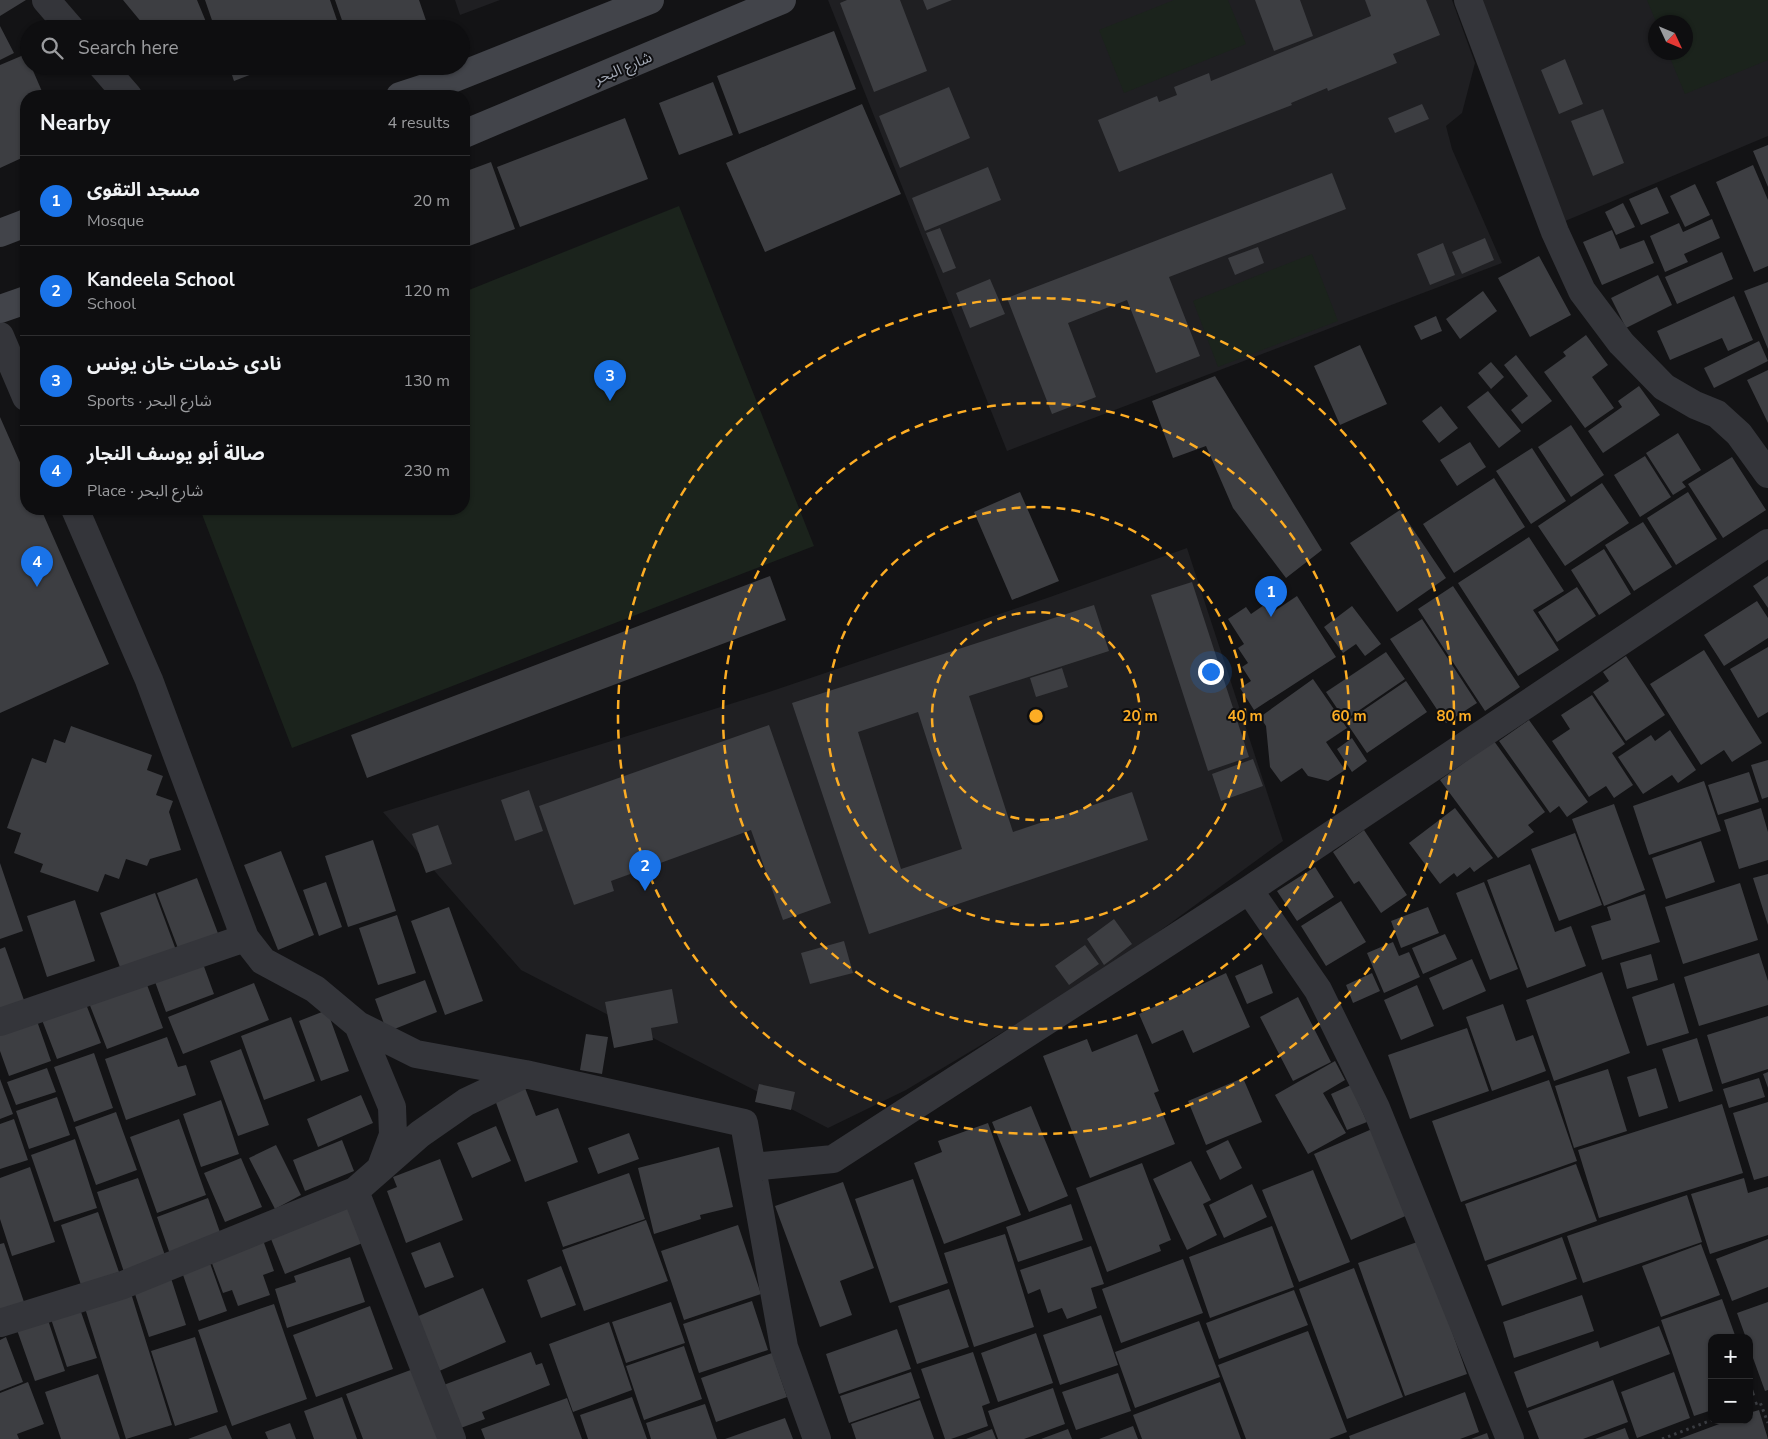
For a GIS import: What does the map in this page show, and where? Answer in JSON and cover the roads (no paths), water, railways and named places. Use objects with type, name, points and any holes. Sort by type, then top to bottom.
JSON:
[{"type":"main road","points":[[470,72],[650,0]]},
{"type":"main road","name":"شارع البحر","points":[[470,131],[782,0]]},
{"type":"main road","points":[[418,90],[462,75]]},
{"type":"main road","points":[[0,233],[20,225]]},
{"type":"main road","points":[[0,309],[20,302]]},
{"type":"street","points":[[46,0],[63,20]]},
{"type":"street","points":[[1468,0],[1555,232],[1582,291],[1620,343],[1664,387],[1695,405],[1717,414],[1739,434],[1768,474]]},
{"type":"street","points":[[110,75],[123,90]]},
{"type":"street","points":[[0,336],[20,383]]},
{"type":"street","points":[[78,515],[149,680],[245,938],[263,961],[315,989],[358,1026],[416,1054],[525,1074],[744,1123],[784,1347],[817,1439]]},
{"type":"street","points":[[752,1167],[833,1160],[1249,890],[1768,543]]},
{"type":"street","points":[[1249,890],[1318,990],[1376,1108],[1510,1439]]},
{"type":"street","points":[[0,1022],[245,938]]},
{"type":"street","points":[[358,1026],[392,1107],[393,1135],[381,1169]]},
{"type":"street","points":[[0,1323],[124,1286],[355,1192],[420,1134],[466,1102],[525,1074]]},
{"type":"street","points":[[355,1192],[452,1439]]},
{"type":"place","name":"نادى خدمات خان يونس","points":[[610,401]]},
{"type":"place","name":"صالة أبو يوسف النجار","points":[[37,587]]},
{"type":"place","name":"مسجد التقوى","points":[[1271,617]]},
{"type":"place","name":"Kandeela School","points":[[645,891]]}]
